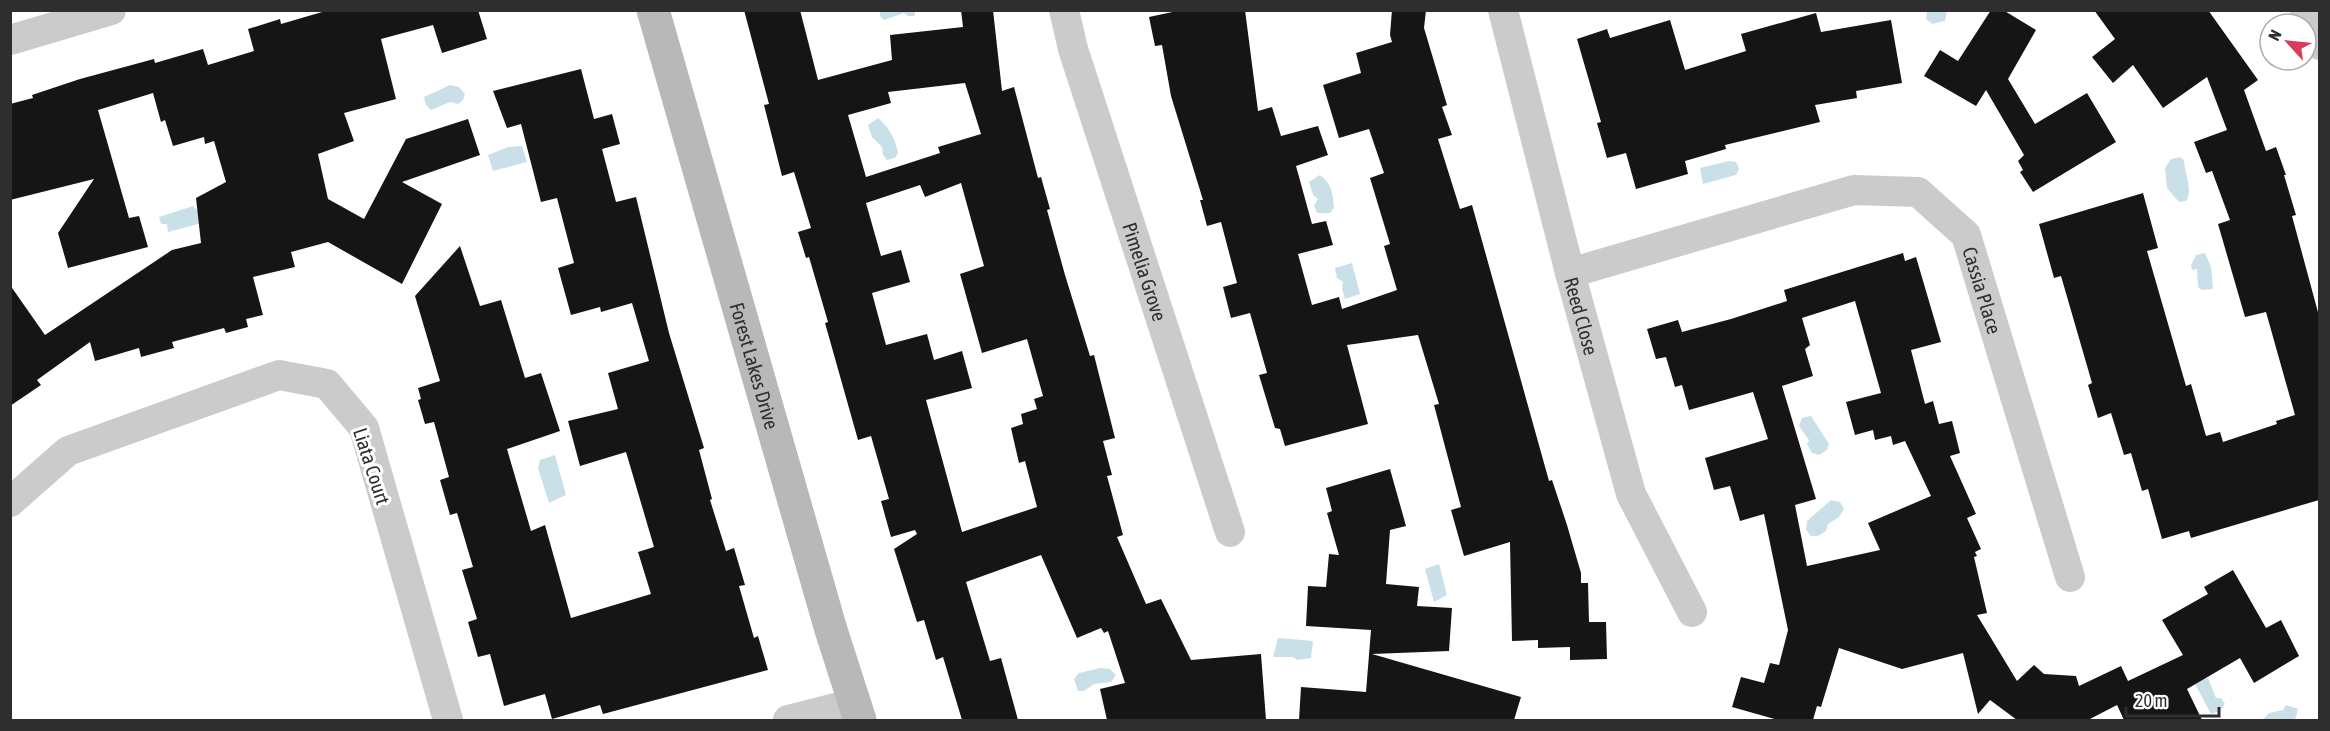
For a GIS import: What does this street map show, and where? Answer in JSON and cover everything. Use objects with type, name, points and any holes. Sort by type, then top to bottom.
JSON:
[{"type":"main road","name":"Forest Lakes Drive","points":[[653,10],[831,630],[858,712]]},
{"type":"street","points":[[10,40],[111,10]]},
{"type":"street","name":"Pimelia Grove","points":[[1064,10],[1073,49],[1230,532]]},
{"type":"street","name":"Reed Close","points":[[1503,10],[1570,273],[1631,494],[1692,612]]},
{"type":"street","points":[[2305,10],[2319,45]]},
{"type":"street","name":"Cassia Place","points":[[1570,273],[1854,190],[1918,192],[1966,235],[2070,577]]},
{"type":"street","name":"Liata Court","points":[[10,502],[69,451],[279,375],[327,384],[364,428],[448,720]]},
{"type":"street","points":[[788,720],[858,712]]},
{"type":"water","points":[[916,10],[914,16],[904,13],[884,20],[880,16],[880,11]]},
{"type":"water","points":[[1927,11],[1947,11],[1945,21],[1932,24],[1926,19]]},
{"type":"water","points":[[450,85],[459,87],[465,94],[463,100],[458,104],[450,102],[431,110],[426,105],[424,97]]},
{"type":"water","points":[[878,118],[889,130],[896,143],[898,153],[895,158],[887,160],[883,155],[882,147],[872,137],[868,125]]},
{"type":"water","points":[[522,146],[527,162],[493,171],[488,155],[508,147]]},
{"type":"water","points":[[2180,157],[2184,160],[2189,192],[2186,201],[2179,202],[2167,188],[2165,168],[2171,159]]},
{"type":"water","points":[[1729,161],[1736,162],[1739,169],[1736,175],[1703,184],[1700,168]]},
{"type":"water","points":[[1320,175],[1327,182],[1332,194],[1334,208],[1330,213],[1317,213],[1314,205],[1318,199],[1313,195],[1309,182]]},
{"type":"water","points":[[193,206],[200,213],[202,223],[168,232],[167,224],[161,224],[159,217]]},
{"type":"water","points":[[2205,253],[2211,267],[2213,289],[2202,290],[2198,287],[2197,269],[2192,270],[2191,265],[2196,255]]},
{"type":"water","points":[[1352,263],[1360,294],[1345,299],[1342,289],[1343,282],[1337,278],[1335,268]]},
{"type":"water","points":[[1811,416],[1829,444],[1827,450],[1819,455],[1812,453],[1807,444],[1809,440],[1799,426],[1802,418]]},
{"type":"water","points":[[555,455],[566,495],[549,503],[538,468],[540,460]]},
{"type":"water","points":[[1831,500],[1840,502],[1844,509],[1839,517],[1828,524],[1826,531],[1818,536],[1811,536],[1806,530],[1807,521]]},
{"type":"water","points":[[1439,564],[1447,595],[1434,602],[1425,569]]},
{"type":"water","points":[[1278,638],[1313,641],[1311,658],[1297,660],[1293,657],[1273,657]]},
{"type":"water","points":[[1100,668],[1110,669],[1116,675],[1111,682],[1094,684],[1084,691],[1078,691],[1074,679],[1079,673]]},
{"type":"water","points":[[2208,678],[2216,698],[2221,698],[2225,704],[2220,711],[2211,714],[2195,684],[2200,679]]},
{"type":"water","points":[[2286,705],[2298,709],[2295,720],[2263,720],[2269,713],[2283,710]]},
{"type":"building","points":[[329,10],[478,10],[487,39],[442,53],[433,25],[381,39],[396,99],[344,113],[354,141],[318,154],[328,199],[364,219],[406,139],[468,119],[480,155],[402,182],[442,204],[402,284],[328,242],[291,252],[295,267],[253,277],[263,315],[246,319],[248,327],[226,333],[224,328],[172,342],[174,348],[141,357],[139,348],[95,361],[90,342],[37,380],[41,385],[10,406],[10,285],[45,335],[172,250],[201,243],[196,198],[226,182],[214,141],[205,144],[204,137],[173,146],[165,120],[161,122],[153,93],[98,110],[129,218],[139,216],[148,247],[68,268],[58,233],[94,179],[10,200],[10,104],[33,98],[32,95],[80,79],[154,59],[155,63],[203,49],[208,65],[254,51],[248,29],[280,19],[281,24]]},
{"type":"building","points":[[744,10],[800,10],[818,80],[892,60],[890,35],[963,27],[961,10],[993,10],[1002,91],[1014,87],[1038,178],[1041,177],[1050,209],[1047,210],[1065,275],[1090,356],[1094,355],[1115,438],[1103,441],[1112,475],[1107,476],[1123,535],[1117,537],[1146,604],[1161,599],[1191,660],[1261,654],[1266,720],[1107,720],[1100,689],[1125,683],[1108,631],[1104,633],[1101,628],[1077,638],[1041,555],[966,582],[990,661],[1001,658],[1018,720],[962,720],[943,657],[936,660],[924,620],[917,622],[894,549],[917,534],[915,530],[891,537],[881,501],[889,499],[871,436],[858,440],[825,323],[828,322],[809,257],[806,258],[798,232],[811,228],[794,172],[782,176],[764,105],[769,104]],"holes":[[[965,83],[981,134],[938,147],[940,153],[866,177],[848,115],[891,103],[888,92]],[[961,183],[984,266],[960,274],[982,353],[1027,339],[1043,396],[1034,399],[1037,409],[1021,414],[1023,424],[1011,428],[1019,463],[1025,461],[1037,507],[962,532],[926,400],[972,388],[962,351],[934,360],[927,334],[886,345],[872,293],[910,282],[901,250],[881,256],[866,203],[920,185],[925,197]]]},
{"type":"building","points":[[1182,10],[1245,10],[1258,111],[1272,107],[1281,136],[1318,126],[1328,155],[1296,166],[1312,224],[1326,221],[1333,245],[1298,254],[1312,305],[1339,297],[1342,309],[1397,290],[1384,246],[1390,244],[1370,178],[1384,173],[1369,129],[1339,138],[1323,85],[1361,73],[1356,53],[1392,42],[1390,35],[1392,10],[1426,10],[1424,28],[1447,105],[1442,107],[1452,135],[1438,139],[1460,209],[1472,205],[1549,481],[1552,480],[1567,525],[1581,573],[1581,583],[1588,583],[1589,622],[1606,622],[1607,659],[1570,660],[1570,647],[1538,648],[1538,640],[1512,641],[1510,542],[1464,556],[1451,510],[1461,507],[1434,405],[1439,404],[1418,335],[1347,345],[1368,424],[1285,446],[1280,429],[1275,428],[1259,375],[1267,373],[1250,313],[1231,318],[1223,287],[1237,283],[1221,222],[1207,226],[1200,200],[1203,200],[1171,96],[1162,45],[1155,46],[1149,17]]},
{"type":"building","points":[[1991,10],[2003,10],[2036,30],[2008,79],[2035,124],[2087,93],[2116,142],[2033,192],[2020,172],[2023,170],[2018,161],[2024,155],[1986,90],[1976,106],[1924,76],[1940,50],[1958,61]]},
{"type":"building","points":[[2094,10],[2208,10],[2258,80],[2244,90],[2266,151],[2276,147],[2286,175],[2284,175],[2296,215],[2292,216],[2319,316],[2319,500],[2191,538],[2189,531],[2162,539],[2148,489],[2142,491],[2131,453],[2124,455],[2111,413],[2098,418],[2088,385],[2092,383],[2061,276],[2054,278],[2039,224],[2143,193],[2158,248],[2147,251],[2186,386],[2191,384],[2206,436],[2220,432],[2223,442],[2277,424],[2276,421],[2295,415],[2266,312],[2245,317],[2218,224],[2230,220],[2212,171],[2206,173],[2194,142],[2227,130],[2207,77],[2163,108],[2133,65],[2113,83],[2092,57],[2115,39]]},
{"type":"building","points":[[1816,13],[1821,32],[1891,20],[1902,83],[1856,91],[1857,98],[1815,105],[1820,122],[1725,145],[1726,149],[1685,161],[1688,174],[1636,189],[1626,153],[1607,158],[1597,123],[1601,122],[1577,39],[1607,29],[1610,38],[1670,20],[1685,70],[1746,51],[1741,34]]},
{"type":"building","points":[[581,69],[594,119],[612,114],[620,144],[602,149],[616,202],[636,197],[669,333],[704,448],[699,450],[712,499],[710,500],[726,551],[734,548],[745,585],[739,586],[754,638],[758,636],[768,670],[603,714],[600,705],[552,719],[545,694],[504,706],[490,654],[478,657],[468,622],[477,619],[462,570],[473,567],[457,513],[450,515],[440,480],[449,477],[434,422],[425,424],[418,400],[421,399],[418,388],[440,381],[415,296],[460,246],[480,306],[501,300],[525,378],[541,373],[560,431],[507,449],[531,531],[545,525],[571,618],[651,594],[638,552],[654,547],[626,452],[580,466],[568,421],[618,409],[608,373],[649,361],[632,303],[601,312],[600,307],[571,315],[558,268],[574,263],[557,198],[541,202],[521,124],[507,128],[493,91]]},
{"type":"building","points":[[1903,253],[1905,261],[1916,257],[1941,342],[1911,350],[1925,404],[1933,401],[1939,424],[1952,421],[1960,453],[1950,456],[1976,514],[1967,518],[1981,549],[1975,552],[1977,556],[1974,557],[1987,613],[1977,615],[2017,681],[2034,665],[2044,674],[2076,676],[2079,686],[2121,666],[2128,681],[2183,655],[2162,620],[2208,594],[2204,587],[2233,570],[2266,628],[2281,620],[2299,656],[2254,683],[2240,658],[2187,689],[2202,720],[2124,720],[2117,705],[2088,720],[2017,720],[1990,700],[1978,714],[1963,653],[1902,669],[1839,648],[1821,707],[1817,706],[1813,720],[1778,720],[1732,707],[1741,677],[1764,683],[1770,663],[1779,665],[1788,630],[1764,514],[1740,521],[1730,486],[1714,490],[1705,458],[1768,439],[1753,392],[1689,410],[1682,385],[1675,387],[1666,357],[1656,359],[1647,329],[1678,320],[1682,332],[1731,319],[1787,301],[1784,290]],"holes":[[[1855,301],[1881,393],[1846,402],[1855,435],[1873,430],[1875,440],[1891,436],[1893,445],[1905,441],[1931,496],[1868,523],[1880,550],[1807,566],[1795,505],[1816,499],[1782,386],[1813,376],[1805,349],[1810,345],[1802,318]]]},
{"type":"building","points":[[1390,469],[1406,526],[1390,530],[1386,584],[1419,587],[1417,606],[1452,608],[1449,651],[1372,654],[1521,697],[1514,720],[1299,720],[1301,687],[1366,692],[1371,630],[1306,626],[1308,586],[1326,587],[1329,554],[1339,555],[1327,513],[1332,511],[1326,488]]}]
